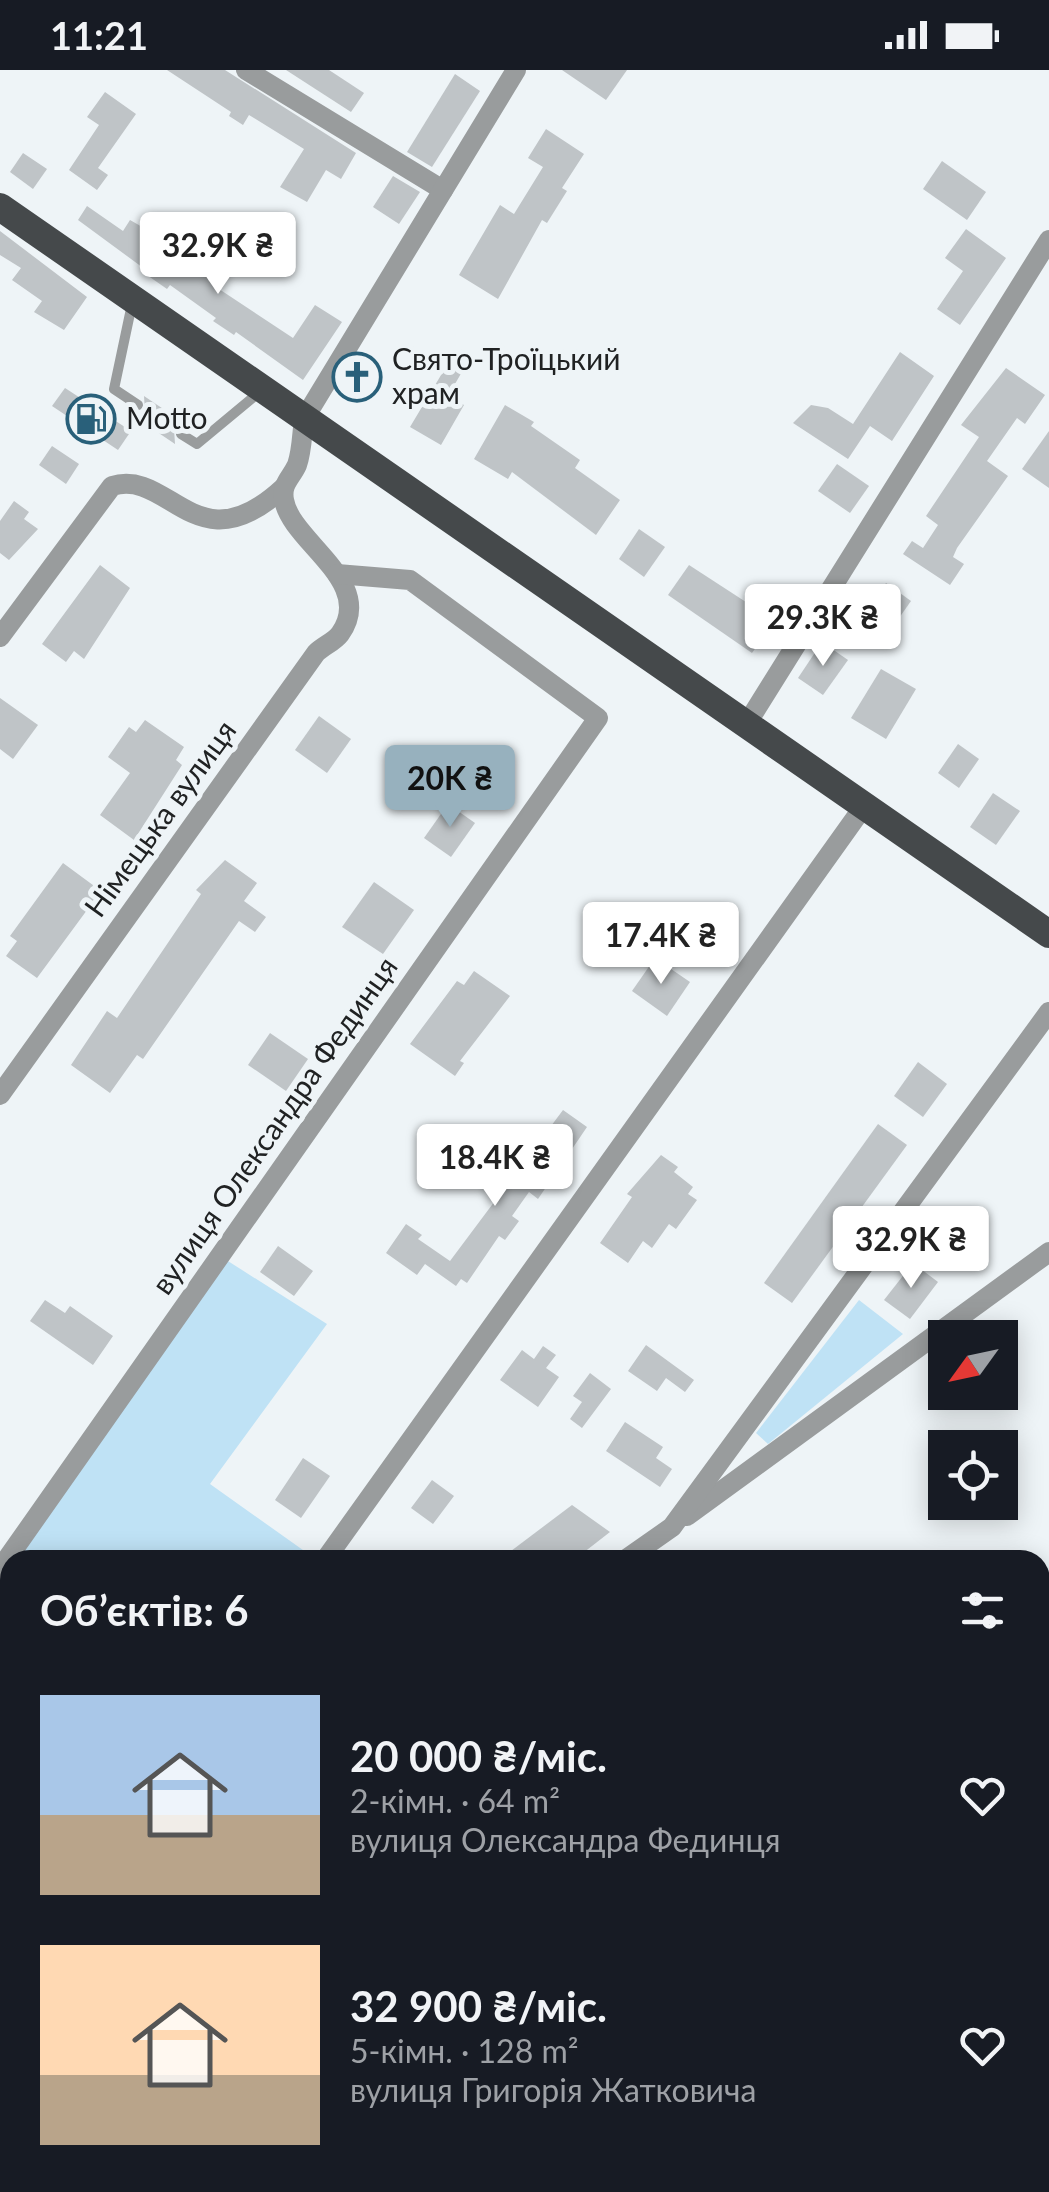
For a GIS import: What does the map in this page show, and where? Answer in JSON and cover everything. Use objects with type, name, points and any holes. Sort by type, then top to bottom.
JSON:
[{"type":"highway","points":[[0,207],[1049,934]]},
{"type":"street","points":[[246,70],[443,190]]},
{"type":"street","points":[[0,637],[112,486],[127,481],[144,484],[181,510],[212,519],[242,515],[283,488],[297,464],[304,419],[516,70]]},
{"type":"street","points":[[746,725],[1049,240]]},
{"type":"street","points":[[283,488],[286,510],[336,574]]},
{"type":"street","name":"вулиця Олександра Фединця","points":[[12,1550],[598,718],[410,580],[336,574]]},
{"type":"street","name":"Німецька вулиця","points":[[0,1096],[316,654],[340,634],[346,614],[336,574]]},
{"type":"street","points":[[332,1550],[864,806]]},
{"type":"street","points":[[672,1526],[1049,1012]]},
{"type":"street","points":[[638,1550],[1049,1252]]},
{"type":"lane","points":[[133,298],[114,388],[138,405]]},
{"type":"lane","points":[[182,434],[197,444],[262,390]]},
{"type":"shaded area","points":[[220,1256],[327,1324],[210,1484],[303,1550],[17,1550]]},
{"type":"shaded area","points":[[859,1300],[903,1334],[768,1444],[756,1433]]},
{"type":"building","points":[[167,70],[225,70],[356,153],[341,179],[326,170],[307,202],[280,187],[304,149],[249,115],[243,125],[229,116],[231,112]]},
{"type":"building","points":[[286,70],[329,70],[364,93],[351,112]]},
{"type":"building","points":[[562,70],[627,70],[606,100]]},
{"type":"building","points":[[455,74],[480,91],[432,167],[407,152]]},
{"type":"building","points":[[105,92],[136,114],[98,168],[108,175],[97,190],[69,170],[99,125],[87,117]]},
{"type":"building","points":[[546,129],[584,154],[562,188],[567,191],[547,223],[542,220],[498,299],[459,275],[500,205],[514,214],[543,167],[528,158]]},
{"type":"building","points":[[23,153],[47,169],[33,189],[10,172]]},
{"type":"building","points":[[942,161],[986,192],[967,220],[923,189]]},
{"type":"building","points":[[393,176],[420,192],[399,224],[373,207]]},
{"type":"building","points":[[87,206],[123,231],[130,220],[144,228],[210,276],[208,280],[219,289],[293,338],[315,305],[342,322],[303,380],[236,332],[234,335],[213,321],[216,318],[170,285],[167,289],[144,273],[146,270],[78,220]]},
{"type":"building","points":[[966,229],[1006,258],[960,325],[937,309],[963,271],[945,258]]},
{"type":"building","points":[[0,231],[87,297],[64,330],[34,312],[42,301],[12,280],[21,268],[0,255]]},
{"type":"building","points":[[456,350],[470,358],[448,396],[464,405],[441,445],[410,427]]},
{"type":"building","points":[[900,352],[934,376],[892,441],[870,426],[848,459],[793,423],[811,405],[828,408],[853,424]]},
{"type":"building","points":[[1006,368],[1045,395],[1025,424],[1017,418],[987,461],[1008,476],[957,548],[953,557],[964,564],[950,585],[903,554],[912,541],[923,548],[938,525],[926,516],[979,437],[961,425]]},
{"type":"building","name":"Свято-Троїцький храм","points":[[353,370],[378,385],[369,400],[344,386]]},
{"type":"building","name":"Motto","points":[[65,388],[131,431],[118,450],[52,406]]},
{"type":"building","points":[[144,396],[187,425],[174,429],[175,444],[132,415],[145,411]]},
{"type":"building","points":[[505,405],[534,422],[531,426],[580,460],[575,468],[620,500],[596,535],[512,472],[508,479],[474,459]]},
{"type":"building","points":[[1049,431],[1049,488],[1022,469]]},
{"type":"building","points":[[52,446],[79,464],[66,484],[39,465]]},
{"type":"building","points":[[837,464],[869,486],[850,513],[818,491]]},
{"type":"building","points":[[14,501],[29,512],[24,519],[38,529],[9,560],[0,553],[0,521]]},
{"type":"building","points":[[639,529],[665,547],[644,577],[619,559]]},
{"type":"building","points":[[100,565],[130,588],[84,659],[74,651],[66,662],[42,644]]},
{"type":"building","points":[[689,565],[775,621],[752,653],[668,595]]},
{"type":"building","points":[[886,583],[911,601],[892,628],[867,611]]},
{"type":"building","points":[[822,642],[848,660],[823,695],[798,678]]},
{"type":"building","points":[[881,669],[916,689],[886,739],[851,718]]},
{"type":"building","points":[[0,698],[38,725],[13,759],[0,749]]},
{"type":"building","points":[[319,716],[351,739],[327,773],[295,750]]},
{"type":"building","points":[[145,720],[184,747],[176,760],[182,765],[134,840],[100,815],[130,773],[108,757],[129,727],[136,732]]},
{"type":"building","points":[[958,744],[979,759],[959,788],[938,773]]},
{"type":"building","points":[[993,793],[1020,811],[996,845],[970,827]]},
{"type":"building","points":[[448,804],[475,823],[451,857],[424,838]]},
{"type":"building","points":[[225,860],[257,883],[244,901],[266,917],[255,932],[239,921],[143,1059],[137,1055],[110,1093],[71,1065],[107,1011],[117,1018],[201,894],[196,890]]},
{"type":"building","points":[[63,863],[101,891],[37,978],[6,956],[17,941],[10,936]]},
{"type":"building","points":[[374,882],[414,910],[383,954],[342,927]]},
{"type":"building","points":[[655,958],[690,982],[667,1016],[632,991]]},
{"type":"building","points":[[474,971],[510,996],[460,1061],[464,1063],[455,1076],[410,1044],[457,981],[464,985]]},
{"type":"building","points":[[270,1033],[308,1059],[286,1091],[248,1065]]},
{"type":"building","points":[[918,1062],[947,1084],[923,1117],[894,1096]]},
{"type":"building","points":[[563,1110],[587,1127],[538,1199],[529,1192],[512,1216],[519,1221],[505,1240],[499,1236],[467,1283],[461,1279],[456,1286],[425,1264],[417,1275],[386,1253],[406,1224],[422,1235],[418,1239],[450,1261]]},
{"type":"building","points":[[878,1124],[907,1145],[792,1303],[764,1283]]},
{"type":"building","points":[[661,1155],[678,1167],[674,1172],[693,1187],[688,1194],[697,1200],[676,1229],[669,1224],[652,1248],[643,1241],[628,1263],[600,1243],[632,1197],[627,1194]]},
{"type":"building","points":[[278,1246],[313,1271],[294,1296],[260,1272]]},
{"type":"building","points":[[913,1263],[938,1282],[910,1319],[884,1300]]},
{"type":"building","points":[[45,1300],[65,1313],[70,1306],[113,1336],[93,1365],[30,1321]]},
{"type":"building","points":[[646,1345],[694,1380],[685,1392],[666,1378],[657,1391],[628,1371]]},
{"type":"building","points":[[543,1346],[556,1355],[546,1368],[559,1377],[538,1407],[500,1380],[522,1350],[534,1359]]},
{"type":"building","points":[[590,1373],[611,1389],[582,1428],[570,1419],[582,1402],[573,1396]]},
{"type":"building","points":[[625,1422],[663,1447],[656,1458],[672,1469],[660,1487],[606,1451]]},
{"type":"building","points":[[303,1458],[330,1476],[301,1518],[275,1500]]},
{"type":"building","points":[[432,1480],[454,1496],[433,1524],[411,1508]]},
{"type":"building","points":[[572,1505],[610,1532],[587,1550],[512,1550]]},
{"type":"place","name":"Свято-Троїцький храм","points":[[357,377]]},
{"type":"place","name":"Motto","points":[[91,419]]}]
